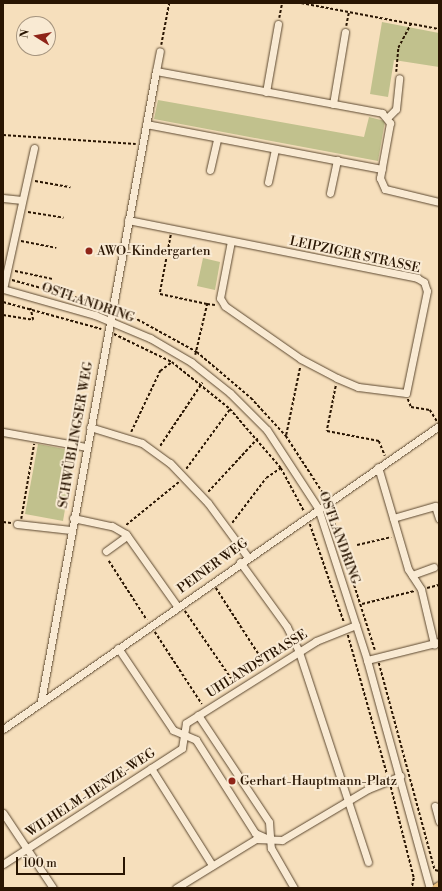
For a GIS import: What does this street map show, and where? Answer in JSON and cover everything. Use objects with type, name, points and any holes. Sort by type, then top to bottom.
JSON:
[{"type":"street","points":[[266,92],[278,24]]},
{"type":"street","points":[[333,104],[345,32]]},
{"type":"street","name":"SCHWÜBLINGSER WEG","points":[[41,702],[109,320],[160,51]]},
{"type":"street","points":[[156,71],[333,104],[388,117]]},
{"type":"street","points":[[399,78],[396,109],[388,117],[380,178],[385,189],[439,202]]},
{"type":"street","points":[[146,124],[217,139],[382,169]]},
{"type":"street","points":[[210,170],[217,139]]},
{"type":"street","points":[[5,278],[34,148]]},
{"type":"street","points":[[268,182],[275,150]]},
{"type":"street","points":[[330,193],[337,160]]},
{"type":"street","points":[[3,198],[22,200]]},
{"type":"street","name":"LEIPZIGER STRASSE","points":[[128,220],[424,282],[427,291],[406,393]]},
{"type":"street","points":[[231,241],[220,298],[225,306],[301,359],[337,378],[358,386],[406,393]]},
{"type":"street","name":"OSTLANDRING","points":[[5,278],[3,289],[109,320],[191,362],[267,430],[318,508],[367,660],[430,888]]},
{"type":"street","name":"PEINER WEG","points":[[3,729],[247,556],[439,425]]},
{"type":"street","points":[[90,427],[129,437],[156,453],[183,477],[203,498],[247,556]]},
{"type":"street","points":[[3,432],[86,447]]},
{"type":"street","points":[[367,660],[436,643],[421,589],[412,575],[378,467]]},
{"type":"street","points":[[393,518],[435,506],[439,518]]},
{"type":"street","points":[[73,518],[120,530],[127,536],[178,605]]},
{"type":"street","points":[[18,524],[71,530]]},
{"type":"street","points":[[106,551],[127,536]]},
{"type":"street","points":[[240,562],[287,627],[299,652],[368,862]]},
{"type":"street","points":[[412,575],[434,567]]},
{"type":"street","name":"UHLANDSTRASSE","points":[[184,737],[186,723],[198,715],[299,652],[356,625]]},
{"type":"street","points":[[118,648],[173,730],[184,737],[196,740],[255,833],[269,839]]},
{"type":"street","points":[[198,715],[269,822],[269,839],[294,888]]},
{"type":"street","name":"WILHELM-HENZE-WEG","points":[[3,864],[182,748],[184,737]]},
{"type":"street","points":[[151,768],[212,865]]},
{"type":"street","points":[[176,888],[256,839],[282,840],[348,800],[400,776]]},
{"type":"street","points":[[435,806],[439,821]]},
{"type":"street","points":[[3,813],[54,888]]},
{"type":"path","points":[[160,51],[169,3]]},
{"type":"path","points":[[278,24],[282,3]]},
{"type":"path","points":[[301,3],[439,29]]},
{"type":"path","points":[[345,32],[349,11]]},
{"type":"path","points":[[399,78],[398,48],[411,24]]},
{"type":"path","points":[[3,135],[142,145]]},
{"type":"path","points":[[27,179],[70,187]]},
{"type":"path","points":[[20,210],[64,218]]},
{"type":"path","points":[[172,229],[160,294],[207,304],[225,306]]},
{"type":"path","points":[[14,240],[56,248]]},
{"type":"path","points":[[7,269],[52,278]]},
{"type":"path","points":[[5,278],[112,307],[197,352],[251,398],[286,436],[328,501],[362,604],[435,870],[439,871]]},
{"type":"path","points":[[3,302],[30,308],[107,331],[172,362],[202,383],[230,409],[258,437],[281,468],[316,534],[346,629],[389,780],[414,878],[412,888]]},
{"type":"path","points":[[191,362],[197,352],[207,304]]},
{"type":"path","points":[[3,315],[33,320],[30,308]]},
{"type":"path","points":[[286,436],[301,359]]},
{"type":"path","points":[[129,437],[160,371],[172,362]]},
{"type":"path","points":[[337,378],[327,431],[379,441],[387,461]]},
{"type":"path","points":[[156,453],[191,394],[202,383]]},
{"type":"path","points":[[406,393],[411,406],[430,410],[439,425]]},
{"type":"path","points":[[120,530],[183,477],[230,409]]},
{"type":"path","points":[[203,498],[258,437]]},
{"type":"path","points":[[18,524],[36,438]]},
{"type":"path","points":[[227,529],[266,478],[281,468]]},
{"type":"path","points":[[357,546],[400,535]]},
{"type":"path","points":[[109,560],[206,710]]},
{"type":"path","points":[[212,582],[269,671]]},
{"type":"path","points":[[362,604],[439,585]]},
{"type":"path","points":[[178,605],[238,689]]},
{"type":"green space","points":[[382,22],[439,33],[439,67],[394,60],[388,97],[370,94]]},
{"type":"green space","points":[[158,100],[364,137],[369,117],[385,121],[378,161],[154,119]]},
{"type":"green space","points":[[203,258],[220,262],[215,290],[197,286]]},
{"type":"green space","points":[[38,444],[75,451],[63,521],[25,514]]},
{"type":"place","name":"AWO-Kindergarten","points":[[89,251]]},
{"type":"place","name":"Gerhart-Hauptmann-Platz","points":[[232,781]]}]
